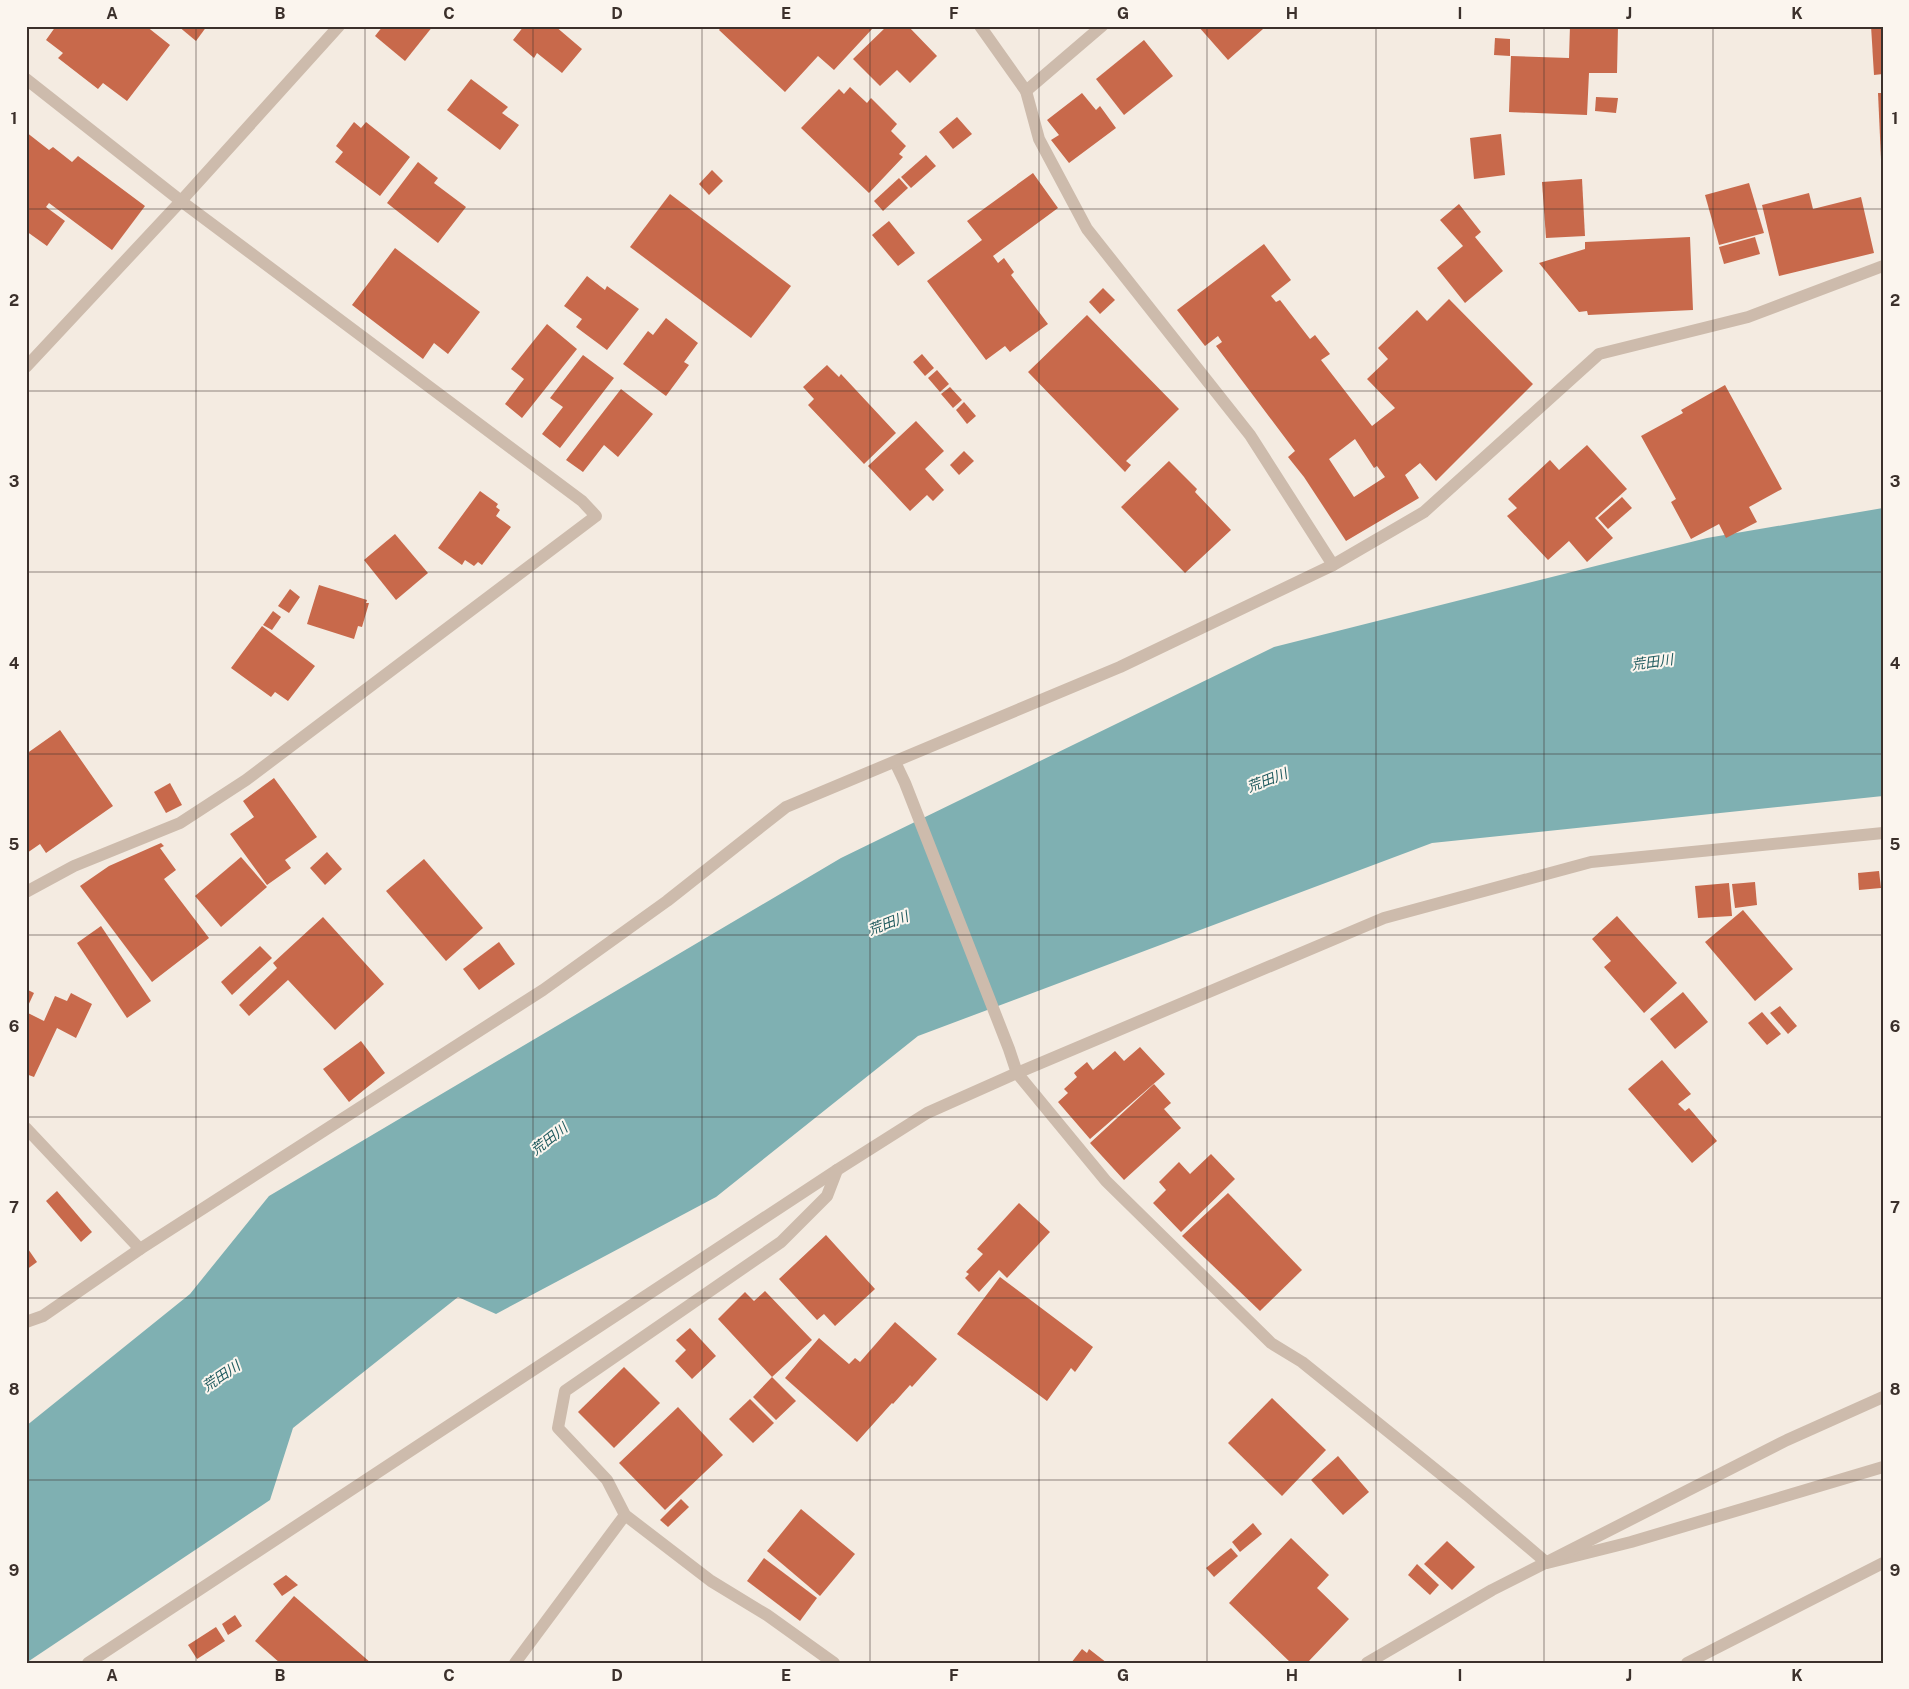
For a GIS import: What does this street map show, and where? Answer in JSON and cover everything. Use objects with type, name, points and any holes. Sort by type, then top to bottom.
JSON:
[{"type":"street","points":[[26,367],[181,201],[339,26]]},
{"type":"street","points":[[980,26],[1026,91],[1039,139],[1087,229],[1250,435],[1333,565]]},
{"type":"street","points":[[1026,91],[1102,26]]},
{"type":"street","points":[[26,79],[181,201],[582,501],[596,516],[246,780],[180,823],[74,866],[26,892]]},
{"type":"street","points":[[26,1322],[43,1316],[140,1249],[543,990],[666,901],[786,807],[1120,667],[1333,565],[1424,512],[1599,354],[1748,317],[1883,266]]},
{"type":"street","points":[[895,762],[1010,1048],[1017,1073],[1106,1181],[1271,1343],[1302,1362],[1467,1495],[1547,1563]]},
{"type":"street","points":[[88,1663],[837,1170],[928,1113],[1017,1073],[1384,918],[1591,862],[1883,834]]},
{"type":"street","points":[[26,1128],[140,1249]]},
{"type":"street","points":[[834,1663],[767,1615],[711,1580],[626,1514],[607,1480],[558,1428],[565,1391],[782,1242],[827,1196],[837,1170]]},
{"type":"street","points":[[1367,1663],[1492,1590],[1787,1440],[1883,1397]]},
{"type":"street","points":[[1547,1563],[1631,1542],[1883,1467]]},
{"type":"street","points":[[515,1663],[626,1514]]},
{"type":"street","points":[[1687,1663],[1883,1563]]},
{"type":"water","name":"荒田川","points":[[1883,508],[1883,796],[1432,843],[918,1036],[716,1197],[496,1314],[458,1297],[293,1428],[270,1500],[26,1663],[26,1426],[190,1294],[269,1196],[841,858],[1274,647],[1707,538]]},
{"type":"building","points":[[56,26],[146,26],[170,45],[127,101],[103,83],[98,89],[58,58],[63,53],[46,40]]},
{"type":"building","points":[[178,26],[207,26],[196,41]]},
{"type":"building","points":[[383,26],[433,26],[405,61],[375,36]]},
{"type":"building","points":[[524,26],[555,26],[582,49],[562,73],[537,53],[534,58],[513,40]]},
{"type":"building","points":[[722,26],[808,26],[810,28],[812,26],[870,26],[873,28],[834,70],[818,56],[785,92],[719,30]]},
{"type":"building","points":[[887,26],[908,26],[937,56],[910,83],[897,70],[880,86],[853,59]]},
{"type":"building","points":[[1198,26],[1261,26],[1263,29],[1228,60]]},
{"type":"building","points":[[1570,26],[1618,26],[1617,73],[1589,73],[1587,115],[1509,112],[1511,56],[1569,58]]},
{"type":"building","points":[[1871,26],[1883,26],[1883,74],[1874,75]]},
{"type":"building","points":[[1495,38],[1510,39],[1510,56],[1494,55]]},
{"type":"building","points":[[1144,40],[1173,76],[1124,115],[1096,79]]},
{"type":"building","points":[[471,79],[508,107],[502,113],[519,125],[500,150],[447,110]]},
{"type":"building","points":[[850,87],[867,103],[871,98],[897,124],[891,131],[906,146],[899,154],[903,157],[869,193],[801,128],[839,89],[844,94]]},
{"type":"building","points":[[1082,93],[1096,110],[1100,106],[1116,128],[1069,163],[1051,140],[1059,135],[1047,120]]},
{"type":"building","points":[[1878,93],[1883,93],[1883,159],[1881,159]]},
{"type":"building","points":[[1596,97],[1618,98],[1616,113],[1595,111]]},
{"type":"building","points":[[957,117],[972,134],[953,149],[939,132]]},
{"type":"building","points":[[354,122],[361,128],[366,122],[410,157],[380,196],[335,162],[343,152],[336,146]]},
{"type":"building","points":[[26,132],[49,150],[53,147],[72,162],[78,156],[145,206],[112,250],[49,203],[46,207],[65,221],[47,246],[26,231]]},
{"type":"building","points":[[1501,134],[1505,175],[1474,179],[1470,138]]},
{"type":"building","points":[[926,155],[936,166],[911,188],[901,177]]},
{"type":"building","points":[[418,162],[438,178],[434,183],[466,207],[438,243],[387,203]]},
{"type":"building","points":[[712,170],[723,181],[709,195],[699,184]]},
{"type":"building","points":[[1033,173],[1058,208],[993,256],[998,263],[1004,258],[1014,272],[1011,275],[1048,324],[1010,352],[1005,346],[986,360],[927,281],[982,240],[967,221]]},
{"type":"building","points":[[899,178],[908,188],[883,211],[874,201]]},
{"type":"building","points":[[1582,179],[1585,236],[1546,238],[1542,182]]},
{"type":"building","points":[[1749,183],[1764,233],[1719,245],[1705,195]]},
{"type":"building","points":[[1809,193],[1813,209],[1861,197],[1874,253],[1779,276],[1762,205]]},
{"type":"building","points":[[670,194],[791,286],[751,338],[630,247]]},
{"type":"building","points":[[1459,204],[1481,232],[1475,237],[1503,271],[1465,303],[1437,268],[1463,246],[1440,220]]},
{"type":"building","points":[[889,221],[915,253],[898,266],[872,235]]},
{"type":"building","points":[[1690,237],[1693,310],[1588,315],[1587,311],[1579,312],[1539,263],[1585,249],[1585,242]]},
{"type":"building","points":[[1755,237],[1760,254],[1724,264],[1719,247]]},
{"type":"building","points":[[1264,244],[1291,280],[1271,296],[1276,302],[1280,300],[1310,339],[1315,335],[1330,354],[1321,360],[1372,426],[1395,408],[1367,379],[1388,359],[1378,348],[1417,310],[1427,321],[1449,299],[1533,384],[1436,481],[1420,463],[1405,475],[1419,498],[1346,541],[1304,477],[1288,457],[1295,451],[1216,346],[1222,342],[1218,336],[1205,346],[1177,310]],"holes":[[[1355,439],[1374,468],[1377,466],[1385,477],[1354,497],[1329,459]]]},
{"type":"building","points":[[395,248],[480,312],[448,354],[434,343],[423,359],[352,305]]},
{"type":"building","points":[[587,276],[605,290],[607,286],[639,309],[607,350],[576,327],[582,319],[564,306]]},
{"type":"building","points":[[1103,288],[1115,300],[1100,314],[1089,302]]},
{"type":"building","points":[[1087,315],[1179,409],[1126,461],[1131,465],[1125,472],[1028,372]]},
{"type":"building","points":[[666,318],[698,343],[684,362],[689,365],[666,396],[623,364],[648,331],[653,335]]},
{"type":"building","points":[[547,324],[577,349],[522,418],[505,404],[524,379],[511,369]]},
{"type":"building","points":[[922,354],[934,368],[925,376],[913,362]]},
{"type":"building","points":[[583,355],[614,378],[560,448],[542,434],[563,407],[550,398]]},
{"type":"building","points":[[827,365],[839,377],[841,374],[896,433],[864,464],[808,405],[814,399],[803,387]]},
{"type":"building","points":[[937,370],[949,384],[940,392],[928,378]]},
{"type":"building","points":[[1725,385],[1782,489],[1749,507],[1757,522],[1726,538],[1719,524],[1691,539],[1671,502],[1676,499],[1641,436],[1683,413],[1681,410]]},
{"type":"building","points":[[950,387],[962,400],[953,408],[941,394]]},
{"type":"building","points":[[621,389],[653,414],[618,457],[604,445],[583,472],[566,460]]},
{"type":"building","points":[[964,402],[976,416],[967,424],[956,410]]},
{"type":"building","points":[[916,421],[944,451],[925,469],[944,490],[933,501],[927,495],[910,511],[868,466]]},
{"type":"building","points":[[1587,445],[1627,489],[1595,518],[1613,538],[1587,562],[1569,541],[1548,560],[1507,516],[1517,508],[1508,499],[1550,460],[1559,470]]},
{"type":"building","points":[[964,451],[974,461],[959,475],[950,465]]},
{"type":"building","points":[[1169,461],[1197,489],[1195,492],[1231,530],[1185,573],[1121,507]]},
{"type":"building","points":[[480,491],[498,504],[496,507],[500,510],[496,516],[511,527],[482,565],[478,562],[474,566],[465,560],[462,565],[438,548]]},
{"type":"building","points":[[1622,497],[1632,508],[1608,529],[1598,518]]},
{"type":"building","points":[[395,534],[428,573],[396,600],[364,560]]},
{"type":"building","points":[[319,585],[367,600],[366,603],[369,603],[362,627],[358,626],[354,639],[307,624]]},
{"type":"building","points":[[290,589],[300,597],[289,613],[278,606]]},
{"type":"building","points":[[273,611],[281,617],[272,630],[263,625]]},
{"type":"building","points":[[262,626],[315,666],[288,701],[275,692],[271,697],[231,668]]},
{"type":"building","points":[[60,730],[113,806],[46,853],[40,844],[27,853],[26,754]]},
{"type":"building","points":[[274,778],[317,837],[285,860],[291,868],[267,885],[230,834],[254,817],[243,801]]},
{"type":"building","points":[[170,783],[182,805],[166,813],[154,792]]},
{"type":"building","points":[[161,843],[164,846],[160,848],[176,870],[164,879],[209,938],[152,982],[80,886],[109,866]]},
{"type":"building","points":[[327,852],[342,869],[325,885],[310,868]]},
{"type":"building","points":[[241,857],[267,887],[221,927],[195,896]]},
{"type":"building","points":[[424,859],[483,928],[446,961],[386,891]]},
{"type":"building","points":[[1879,871],[1881,888],[1859,890],[1858,873]]},
{"type":"building","points":[[1755,882],[1757,905],[1735,908],[1732,884]]},
{"type":"building","points":[[1729,883],[1732,916],[1698,918],[1695,886]]},
{"type":"building","points":[[1743,910],[1793,969],[1755,1001],[1705,942]]},
{"type":"building","points":[[1617,916],[1677,983],[1644,1013],[1604,967],[1611,961],[1592,939]]},
{"type":"building","points":[[323,917],[384,984],[335,1030],[288,980],[249,1016],[239,1005],[277,968],[273,963]]},
{"type":"building","points":[[101,926],[151,1001],[127,1018],[77,943]]},
{"type":"building","points":[[499,942],[515,964],[479,990],[463,969]]},
{"type":"building","points":[[260,946],[272,958],[232,995],[221,982]]},
{"type":"building","points":[[26,989],[34,993],[26,1010]]},
{"type":"building","points":[[1683,992],[1708,1022],[1675,1049],[1650,1019]]},
{"type":"building","points":[[71,993],[92,1004],[76,1038],[57,1028],[34,1077],[26,1074],[26,1012],[44,1021],[55,996],[67,1001]]},
{"type":"building","points":[[1780,1006],[1797,1026],[1788,1034],[1770,1013]]},
{"type":"building","points":[[1762,1012],[1781,1034],[1767,1045],[1748,1023]]},
{"type":"building","points":[[361,1041],[385,1073],[349,1102],[323,1069]]},
{"type":"building","points":[[1140,1047],[1165,1074],[1090,1139],[1058,1102],[1068,1093],[1064,1089],[1077,1077],[1074,1073],[1087,1062],[1093,1070],[1115,1051],[1124,1061]]},
{"type":"building","points":[[1662,1060],[1691,1094],[1678,1104],[1685,1111],[1689,1108],[1717,1141],[1692,1163],[1628,1089]]},
{"type":"building","points":[[1154,1084],[1171,1103],[1164,1109],[1181,1128],[1124,1180],[1090,1143]]},
{"type":"building","points":[[1211,1154],[1235,1179],[1181,1232],[1153,1203],[1166,1190],[1159,1182],[1179,1162],[1190,1174]]},
{"type":"building","points":[[57,1191],[92,1232],[81,1242],[46,1201]]},
{"type":"building","points":[[1228,1193],[1302,1270],[1260,1311],[1182,1236]]},
{"type":"building","points":[[1019,1203],[1050,1232],[1007,1278],[999,1270],[979,1292],[965,1278],[969,1274],[966,1272],[983,1254],[977,1249]]},
{"type":"building","points":[[826,1235],[875,1289],[835,1326],[824,1314],[817,1320],[779,1279]]},
{"type":"building","points":[[26,1246],[37,1262],[26,1270]]},
{"type":"building","points":[[1000,1277],[1093,1347],[1075,1372],[1071,1368],[1047,1401],[957,1334]]},
{"type":"building","points":[[765,1291],[812,1340],[772,1377],[718,1319],[745,1292],[754,1301]]},
{"type":"building","points":[[895,1322],[937,1359],[912,1387],[910,1385],[892,1403],[857,1442],[785,1378],[819,1338],[849,1364],[855,1358],[860,1362]]},
{"type":"building","points":[[690,1328],[716,1356],[692,1379],[675,1361],[686,1350],[676,1340]]},
{"type":"building","points":[[624,1367],[660,1403],[614,1448],[578,1412]]},
{"type":"building","points":[[772,1377],[796,1401],[776,1420],[753,1397]]},
{"type":"building","points":[[1272,1398],[1326,1450],[1282,1496],[1228,1443]]},
{"type":"building","points":[[750,1399],[774,1423],[753,1443],[729,1419]]},
{"type":"building","points":[[678,1407],[723,1455],[665,1510],[619,1463]]},
{"type":"building","points":[[1338,1456],[1369,1492],[1343,1515],[1311,1480]]},
{"type":"building","points":[[681,1499],[689,1507],[668,1527],[660,1520]]},
{"type":"building","points":[[801,1509],[855,1554],[820,1596],[767,1551]]},
{"type":"building","points":[[1253,1523],[1262,1534],[1240,1552],[1232,1542]]},
{"type":"building","points":[[1291,1538],[1329,1575],[1317,1588],[1349,1619],[1307,1663],[1291,1663],[1229,1603]]},
{"type":"building","points":[[1447,1541],[1475,1567],[1452,1590],[1424,1564]]},
{"type":"building","points":[[1231,1548],[1238,1556],[1214,1577],[1206,1568]]},
{"type":"building","points":[[764,1558],[817,1598],[800,1621],[747,1581]]},
{"type":"building","points":[[1417,1564],[1439,1585],[1430,1595],[1408,1575]]},
{"type":"building","points":[[286,1575],[298,1585],[282,1596],[273,1584]]},
{"type":"building","points":[[294,1596],[371,1663],[280,1663],[255,1641]]},
{"type":"building","points":[[235,1615],[242,1626],[228,1635],[222,1624]]},
{"type":"building","points":[[216,1627],[225,1641],[197,1659],[188,1645]]},
{"type":"building","points":[[1082,1649],[1087,1653],[1089,1649],[1107,1663],[1071,1663]]}]
